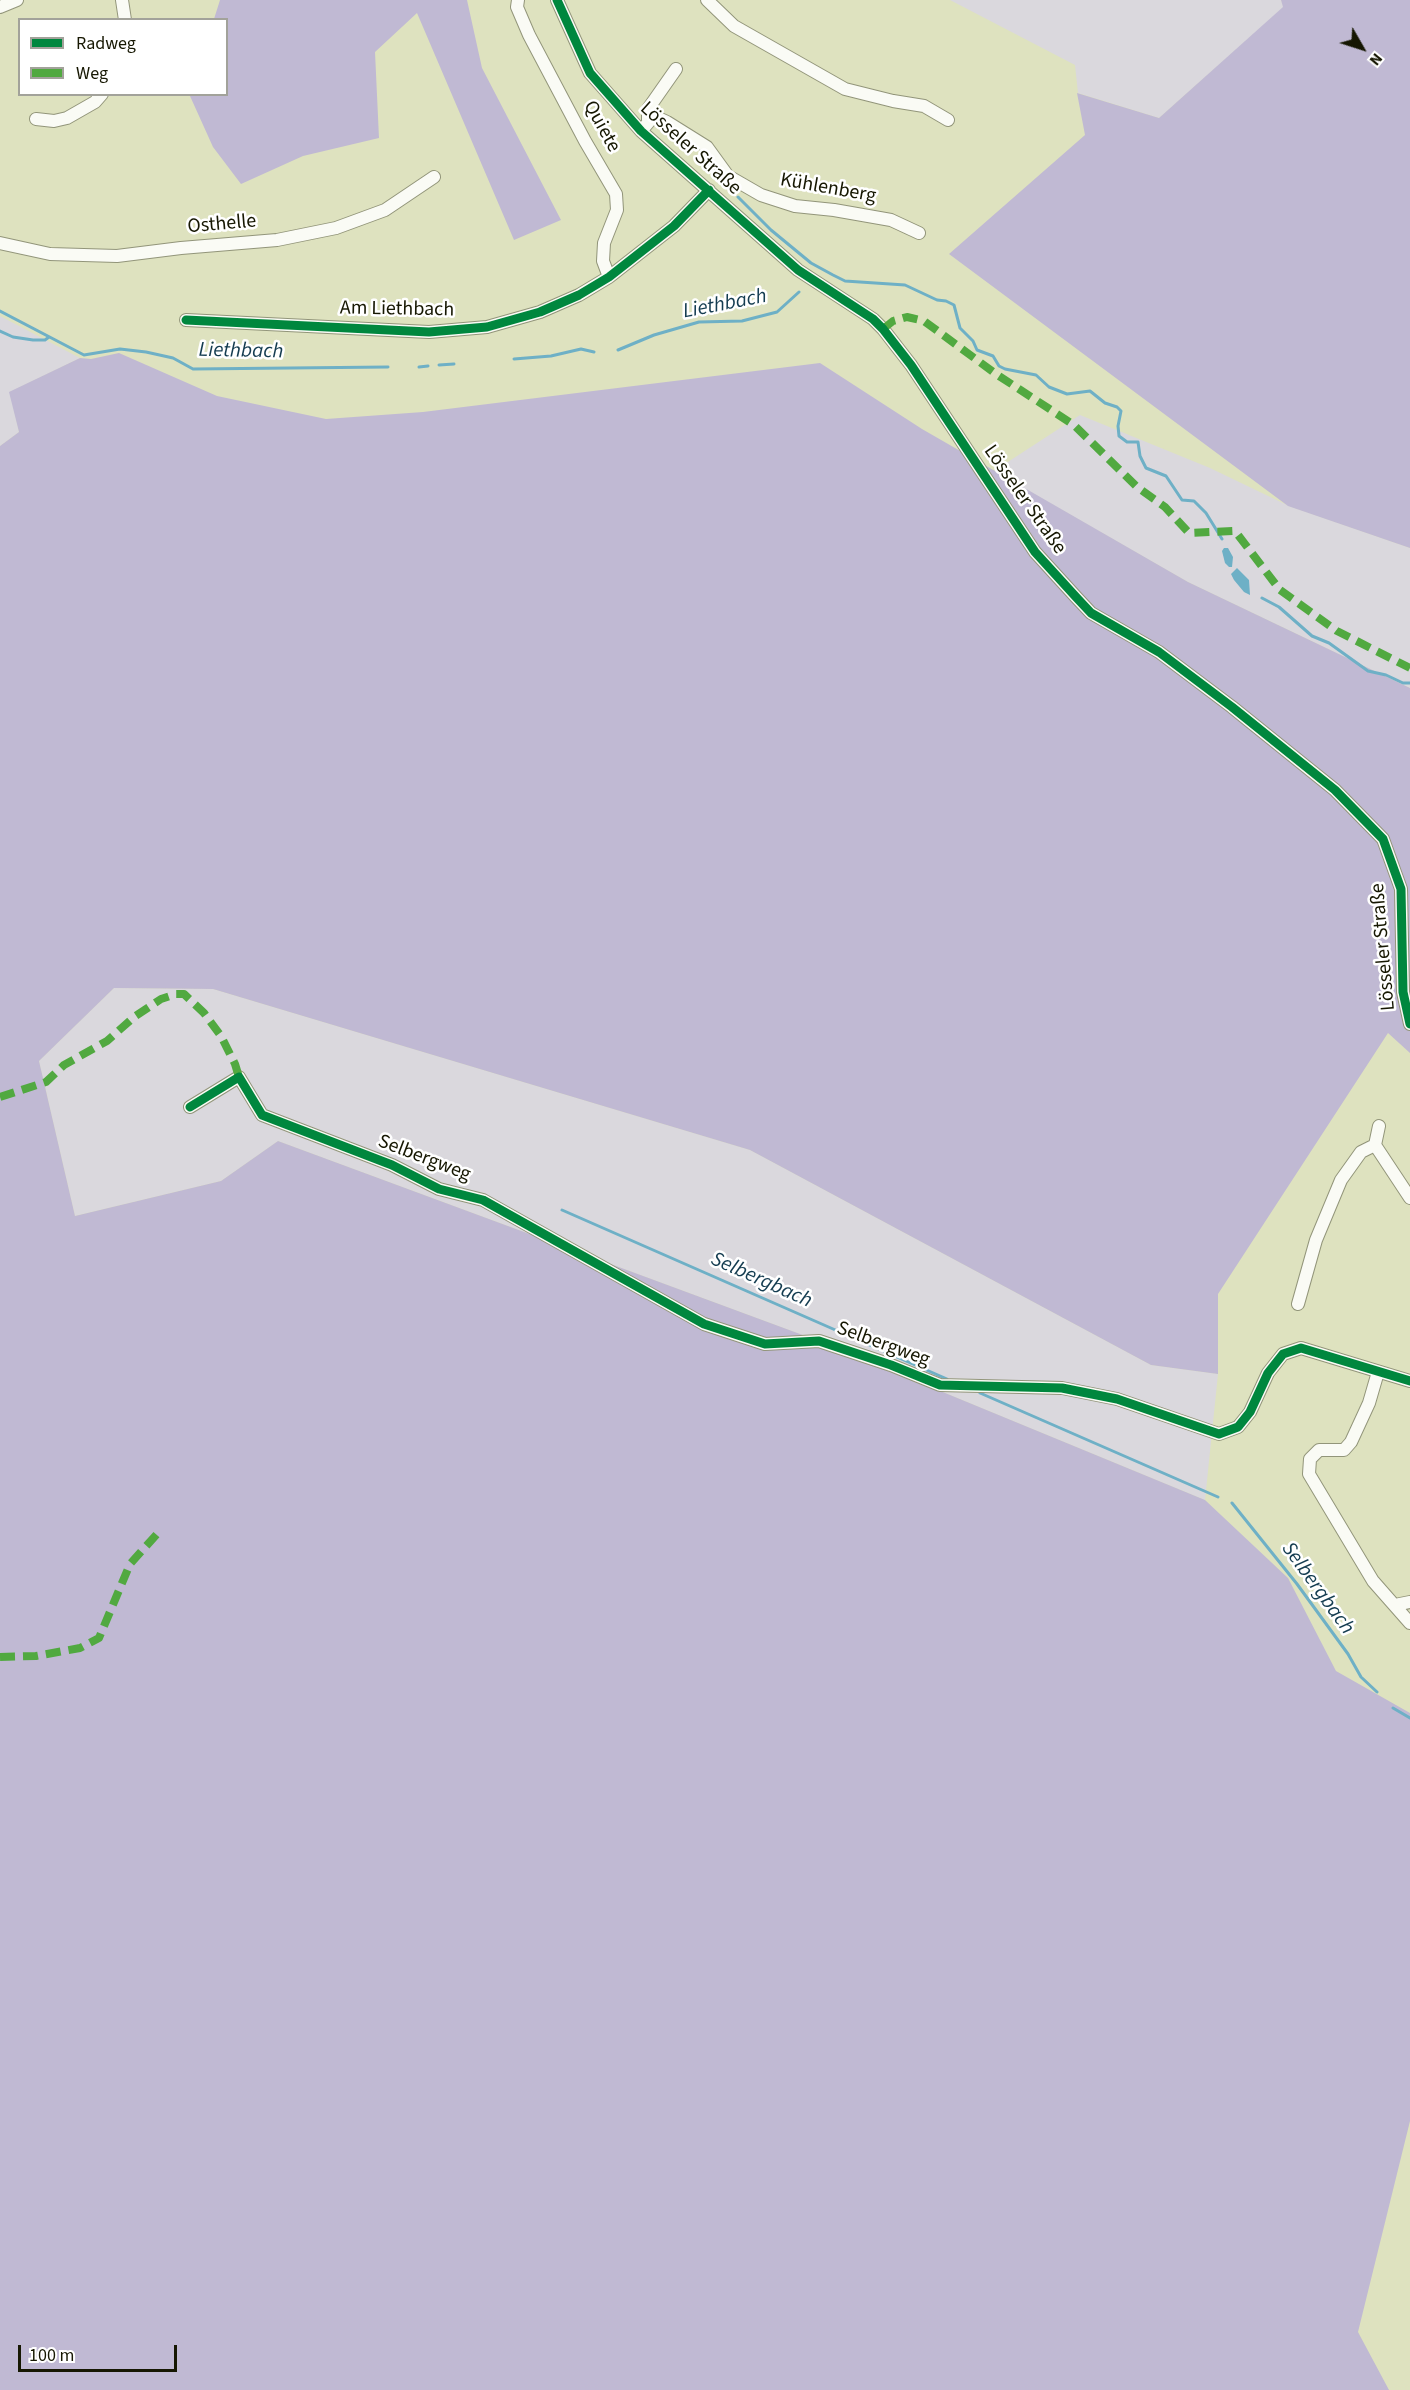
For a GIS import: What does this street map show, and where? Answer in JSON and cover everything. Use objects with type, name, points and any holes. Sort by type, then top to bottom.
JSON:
[{"type":"street","points":[[0,7],[16,0]]},
{"type":"street","points":[[122,0],[126,18]]},
{"type":"street","name":"Quiete","points":[[518,0],[516,7],[529,35],[616,194],[617,210],[604,243],[603,261],[609,277]]},
{"type":"street","name":"Lösseler Straße","points":[[557,0],[590,73],[640,131],[804,275],[873,319],[883,329],[911,365],[1035,552],[1091,613],[1159,652],[1232,707],[1335,790],[1383,839],[1401,889],[1403,992],[1410,1024]]},
{"type":"street","points":[[706,0],[734,26],[845,89],[924,106],[948,120]]},
{"type":"street","points":[[640,131],[648,120],[648,110],[676,69]]},
{"type":"street","points":[[36,119],[54,121],[67,118],[95,102],[100,96]]},
{"type":"street","name":"Kühlenberg","points":[[648,120],[654,116],[707,147],[728,176],[761,195],[795,206],[891,220],[919,233]]},
{"type":"street","name":"Osthelle","points":[[0,243],[50,254],[117,256],[277,240],[336,228],[385,210],[434,177]]},
{"type":"street","name":"Am Liethbach","points":[[186,320],[429,332],[476,328],[540,312],[579,295],[609,277],[674,226],[709,190]]},
{"type":"street","name":"Selbergweg","points":[[190,1107],[238,1077],[261,1115],[392,1165],[439,1189],[483,1200],[704,1324],[765,1344],[819,1341],[891,1365],[940,1385],[1062,1388],[1117,1399],[1219,1434],[1238,1427],[1250,1412],[1268,1373],[1283,1354],[1300,1348],[1410,1381]]},
{"type":"street","points":[[1378,1126],[1375,1145],[1410,1198]]},
{"type":"street","points":[[1298,1305],[1316,1240],[1341,1180],[1360,1152],[1375,1145]]},
{"type":"street","points":[[1378,1372],[1369,1403],[1351,1442],[1344,1450],[1319,1450],[1310,1460],[1309,1474],[1373,1581],[1410,1623]]},
{"type":"street","points":[[1395,1605],[1410,1602]]},
{"type":"shaded area","points":[[220,0],[467,0],[482,68],[561,220],[514,240],[417,13],[375,52],[379,138],[303,156],[241,184],[213,147],[190,96],[228,96],[228,18],[214,18]]},
{"type":"shaded area","points":[[950,0],[1281,0],[1284,7],[1159,118],[1078,93],[1075,65]]},
{"type":"shaded area","points":[[1281,0],[1410,0],[1410,548],[1288,506],[949,254],[1085,135],[1077,93],[1159,118],[1283,7]]},
{"type":"shaded area","points":[[0,316],[80,358],[10,392],[19,432],[0,446]]},
{"type":"shaded area","points":[[119,353],[217,396],[326,419],[423,412],[820,363],[922,429],[1188,582],[1410,688],[1410,1053],[1388,1033],[1218,1294],[1218,1374],[1151,1365],[750,1150],[213,989],[114,988],[39,1061],[75,1216],[221,1181],[278,1141],[819,1341],[1205,1500],[1288,1578],[1336,1671],[1410,1713],[1410,2121],[1358,2332],[1389,2390],[0,2390],[0,446],[19,432],[9,392],[80,358],[91,359]]},
{"type":"shaded area","points":[[1080,415],[1210,468],[1289,506],[1410,548],[1410,688],[1188,582],[994,471]]},
{"type":"shaded area","points":[[114,988],[213,989],[750,1150],[1151,1365],[1218,1374],[1205,1500],[819,1341],[278,1141],[221,1181],[75,1216],[39,1061]]},
{"type":"water","points":[[1228,548],[1233,557],[1232,567],[1225,563],[1222,551]]},
{"type":"water","points":[[1237,568],[1249,580],[1250,595],[1244,592],[1231,574]]},
{"type":"waterway","points":[[701,158],[714,168]]},
{"type":"waterway","points":[[738,197],[771,230],[811,263],[845,281],[905,285],[937,300],[946,301],[954,305],[960,328],[973,341],[977,350],[993,356],[999,366],[1036,375],[1049,387],[1067,394],[1090,391],[1105,403],[1117,407],[1121,411],[1119,436],[1127,442],[1138,442],[1140,456],[1146,468],[1166,476],[1182,500],[1194,501],[1206,513],[1222,539]]},
{"type":"waterway","name":"Liethbach","points":[[618,350],[654,335],[699,322],[742,321],[777,312],[799,292]]},
{"type":"waterway","name":"Liethbach","points":[[0,311],[84,355],[120,349],[146,352],[173,358],[193,369],[388,367]]},
{"type":"waterway","points":[[0,331],[13,337],[33,340],[45,340],[49,337]]},
{"type":"waterway","name":"Liethbach","points":[[514,359],[551,356],[581,349],[594,352]]},
{"type":"waterway","name":"Liethbach","points":[[439,365],[454,364]]},
{"type":"waterway","name":"Liethbach","points":[[419,367],[428,366]]},
{"type":"waterway","points":[[1262,598],[1279,607],[1312,636],[1329,643],[1368,671],[1386,675],[1403,683],[1410,683]]},
{"type":"waterway","name":"Selbergbach","points":[[562,1210],[947,1379]]},
{"type":"waterway","name":"Selbergbach","points":[[980,1393],[1218,1497]]},
{"type":"waterway","name":"Selbergbach","points":[[1232,1503],[1297,1584],[1348,1654],[1361,1677],[1377,1692]]},
{"type":"waterway","name":"Selbergbach","points":[[1393,1708],[1410,1718]]},
{"type":"marked path","points":[[883,329],[893,321],[907,317],[924,321],[996,374],[1074,425],[1137,487],[1165,507],[1189,533],[1235,531],[1280,590],[1337,631],[1410,668]]},
{"type":"marked path","points":[[0,1097],[46,1082],[64,1065],[107,1041],[134,1017],[161,999],[176,994],[184,994],[204,1013],[221,1036],[239,1077]]},
{"type":"marked path","points":[[0,1657],[36,1656],[80,1648],[99,1638],[130,1564],[157,1534]]},
{"type":"cycle path","points":[[557,0],[590,73],[641,131],[798,270],[873,319],[883,329],[911,365],[1035,552],[1091,613],[1159,652],[1232,707],[1335,790],[1383,839],[1401,889],[1403,992],[1410,1024]]},
{"type":"cycle path","points":[[186,320],[429,332],[487,327],[540,312],[579,295],[609,277],[674,226],[709,190]]},
{"type":"cycle path","points":[[190,1107],[239,1077],[262,1115],[392,1165],[439,1189],[483,1200],[704,1324],[765,1344],[819,1341],[891,1365],[940,1385],[1062,1388],[1117,1399],[1219,1434],[1238,1427],[1250,1412],[1268,1373],[1283,1354],[1301,1348],[1410,1381]]}]
